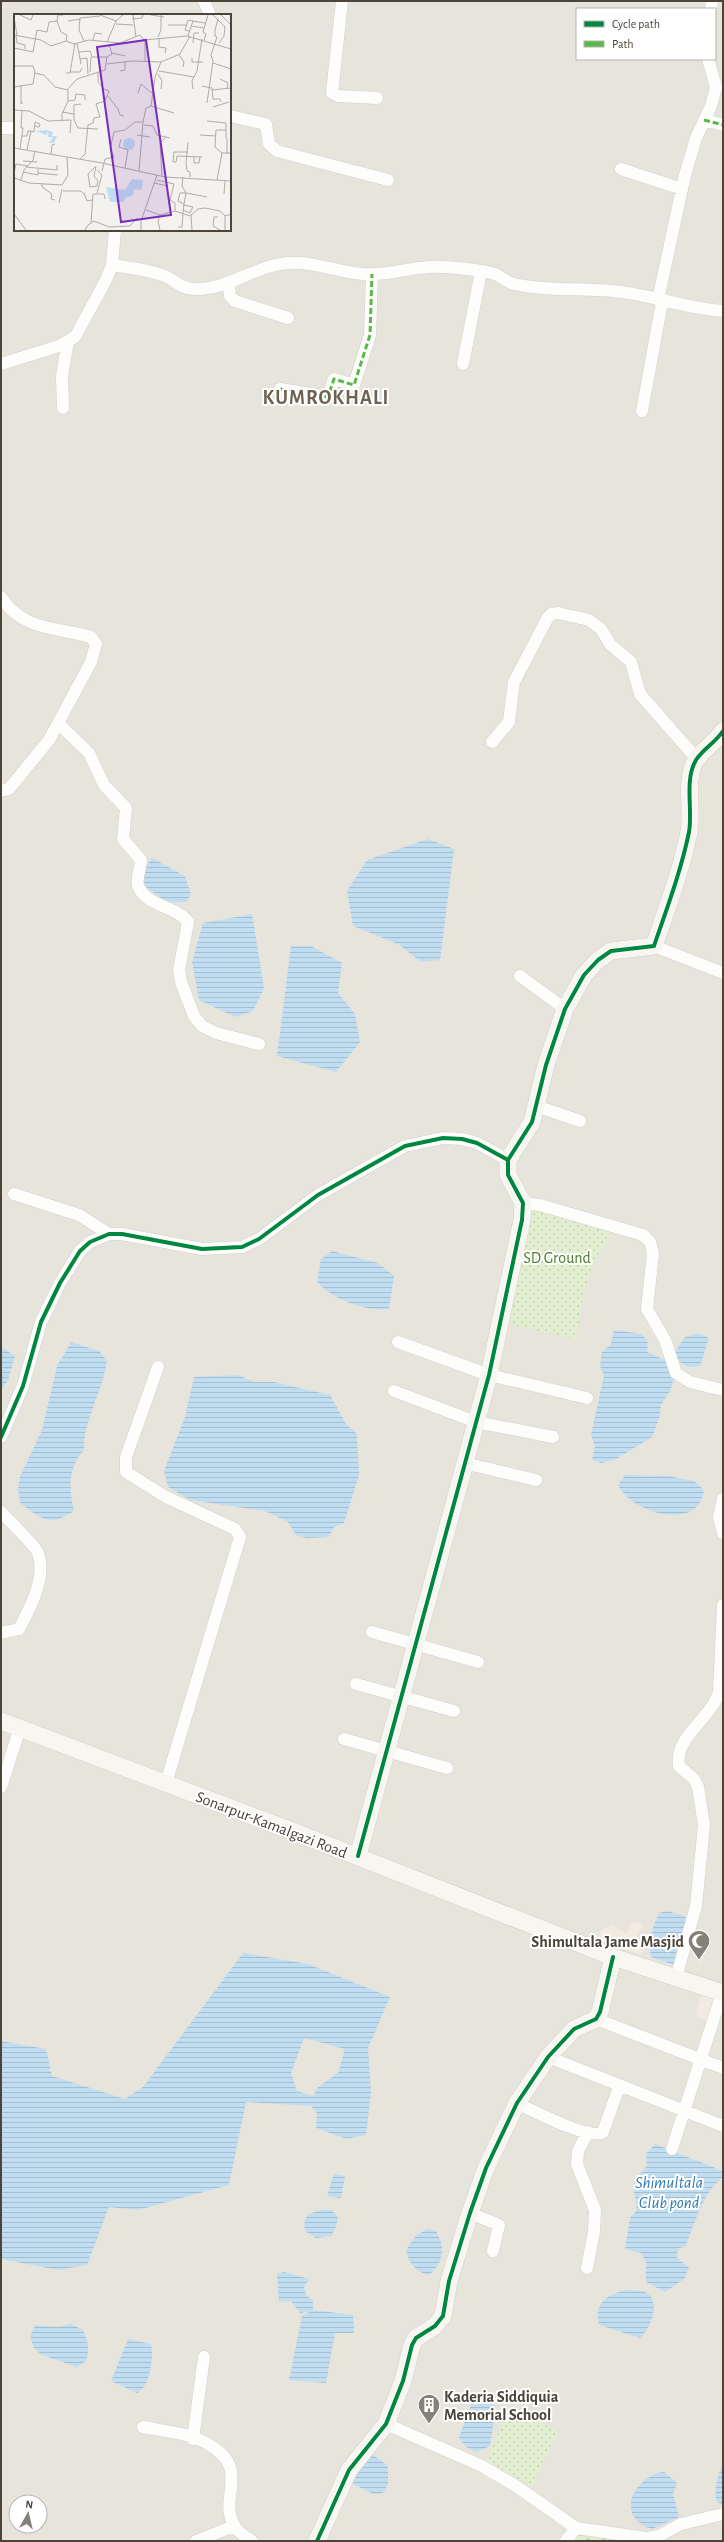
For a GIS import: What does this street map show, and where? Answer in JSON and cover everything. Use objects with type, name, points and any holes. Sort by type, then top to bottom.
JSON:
[{"type":"street","points":[[204,1],[210,14]]},
{"type":"street","points":[[342,1],[332,93],[338,96],[377,98]]},
{"type":"street","points":[[642,411],[660,301],[682,188],[696,138],[711,106],[716,87],[708,60]]},
{"type":"street","points":[[231,116],[266,124],[269,144],[282,154],[388,180]]},
{"type":"street","points":[[704,120],[723,126]]},
{"type":"street","points":[[1,128],[14,128]]},
{"type":"street","points":[[621,169],[682,188]]},
{"type":"street","points":[[1,364],[68,341],[75,337],[112,265],[115,231]]},
{"type":"street","points":[[112,265],[161,274],[190,289],[229,284],[259,271],[290,263],[372,274],[420,267],[481,271],[495,275],[513,284],[551,290],[621,292],[660,301],[723,311]]},
{"type":"street","points":[[463,364],[481,271]]},
{"type":"street","points":[[280,388],[328,397],[334,379],[354,385],[370,335],[372,274]]},
{"type":"street","points":[[229,284],[230,296],[235,301],[288,318]]},
{"type":"street","points":[[63,408],[62,376],[68,341]]},
{"type":"street","points":[[1,597],[15,615],[27,622],[91,637],[96,644],[95,654],[49,740],[9,789],[1,791]]},
{"type":"street","points":[[492,742],[509,722],[514,682],[517,676],[547,619],[551,614],[558,613],[589,620],[601,629],[610,644],[631,662],[640,694],[697,759]]},
{"type":"street","points":[[58,723],[89,753],[104,785],[126,808],[122,839],[140,860],[138,879],[141,890],[188,922],[179,970],[181,982],[194,1016],[202,1026],[216,1033],[259,1044]]},
{"type":"street","points":[[654,946],[679,873],[687,837],[690,786],[697,759],[716,741],[723,731]]},
{"type":"street","points":[[358,1856],[489,1375],[522,1220],[523,1203],[508,1175],[508,1160],[532,1122],[546,1065],[565,1010],[584,975],[598,960],[611,951],[654,946],[723,973]]},
{"type":"street","points":[[520,976],[565,1010]]},
{"type":"street","points":[[536,1106],[580,1121]]},
{"type":"street","points":[[1,1437],[22,1386],[41,1322],[60,1283],[80,1251],[90,1242],[109,1234],[136,1236],[202,1249],[242,1247],[259,1239],[318,1195],[405,1146],[443,1138],[462,1139],[477,1143],[508,1160]]},
{"type":"street","points":[[14,1194],[79,1215],[109,1234]]},
{"type":"street","points":[[523,1203],[540,1205],[643,1235],[650,1242],[653,1253],[646,1298],[647,1309],[665,1340],[676,1373],[690,1382],[723,1390]]},
{"type":"street","points":[[398,1342],[489,1375],[587,1398]]},
{"type":"street","points":[[158,1367],[126,1457],[126,1472],[166,1498],[235,1529],[240,1537],[166,1783]]},
{"type":"street","points":[[394,1391],[476,1422],[553,1436]]},
{"type":"street","points":[[464,1463],[536,1480]]},
{"type":"street","points":[[723,1499],[719,1516],[723,1533]]},
{"type":"street","points":[[1,1512],[38,1552],[39,1577],[32,1604],[19,1629],[1,1632]]},
{"type":"street","points":[[676,1978],[696,1906],[704,1825],[698,1787],[694,1778],[679,1766],[677,1755],[682,1744],[716,1701],[719,1692],[723,1606]]},
{"type":"street","points":[[372,1632],[478,1662]]},
{"type":"street","points":[[356,1684],[454,1711]]},
{"type":"street","name":"Sonarpur-Kamalgazi Road","points":[[1,1721],[358,1856],[613,1957],[722,1993]]},
{"type":"street","points":[[1,1787],[20,1728]]},
{"type":"street","points":[[344,1739],[447,1768]]},
{"type":"street","points":[[317,2541],[349,2470],[386,2424],[403,2381],[412,2345],[416,2338],[435,2326],[442,2316],[449,2281],[470,2213],[486,2168],[517,2103],[548,2057],[574,2029],[596,2019],[600,2012],[613,1957]]},
{"type":"street","points":[[672,2149],[722,1993]]},
{"type":"street","points":[[596,2019],[723,2068]]},
{"type":"street","points":[[548,2057],[619,2087],[723,2126]]},
{"type":"street","points":[[517,2103],[560,2123],[597,2134],[603,2132],[619,2087]]},
{"type":"street","points":[[587,2268],[594,2232],[595,2210],[577,2164],[577,2157],[588,2132]]},
{"type":"street","points":[[470,2213],[499,2225],[500,2229],[493,2251]]},
{"type":"street","points":[[193,2439],[204,2357]]},
{"type":"street","points":[[386,2424],[482,2466],[516,2486],[576,2528],[646,2538],[659,2536],[681,2524],[723,2514]]},
{"type":"street","points":[[143,2427],[207,2443],[216,2449],[229,2464],[232,2472],[230,2516],[234,2526],[252,2541]]},
{"type":"street","points":[[196,2541],[234,2526]]},
{"type":"street","points":[[566,2541],[576,2528]]},
{"type":"shaded area","points":[[1,1],[723,1],[723,2541],[1,2541]]},
{"type":"shaded area","points":[[633,1922],[643,1925],[636,1939],[644,1944],[642,1955],[598,1940],[601,1930],[612,1924],[626,1934]]},
{"type":"shaded area","points":[[702,1992],[715,1996],[708,2022],[695,2016]]},
{"type":"green space","name":"SD Ground","points":[[527,1208],[611,1229],[608,1242],[599,1252],[584,1289],[576,1339],[504,1323]]},
{"type":"green space","points":[[507,2413],[559,2430],[532,2487],[486,2461]]},
{"type":"green space","points":[[580,2534],[635,2541],[575,2541]]},
{"type":"water","points":[[428,839],[454,849],[440,960],[421,962],[398,944],[353,926],[347,891],[367,860]]},
{"type":"water","points":[[152,858],[185,876],[191,894],[187,902],[167,902],[136,880]]},
{"type":"water","points":[[252,914],[264,988],[253,1011],[235,1017],[199,1000],[192,962],[203,923]]},
{"type":"water","points":[[291,946],[311,946],[342,963],[338,993],[355,1014],[360,1042],[336,1072],[277,1056]]},
{"type":"water","points":[[332,1251],[378,1263],[394,1276],[389,1309],[370,1308],[350,1303],[331,1294],[317,1282],[321,1259]]},
{"type":"water","points":[[614,1330],[642,1334],[648,1342],[647,1352],[665,1360],[674,1379],[670,1391],[661,1405],[659,1419],[652,1437],[618,1458],[602,1463],[592,1460],[595,1446],[591,1435],[604,1376],[600,1366],[602,1352],[611,1344]]},
{"type":"water","points":[[698,1333],[709,1338],[700,1366],[689,1367],[678,1361],[674,1353],[685,1337]]},
{"type":"water","points":[[71,1342],[99,1351],[107,1361],[105,1372],[89,1418],[84,1440],[84,1450],[78,1457],[72,1472],[70,1487],[74,1511],[58,1519],[51,1520],[39,1517],[20,1503],[18,1490],[20,1477],[42,1430],[57,1366]]},
{"type":"water","points":[[1,1347],[15,1356],[8,1380],[1,1390]]},
{"type":"water","points":[[238,1375],[254,1382],[274,1382],[330,1395],[346,1424],[357,1434],[359,1475],[344,1523],[334,1527],[329,1537],[306,1538],[296,1535],[288,1522],[265,1511],[190,1500],[168,1487],[164,1471],[185,1417],[194,1377]]},
{"type":"water","points":[[625,1475],[668,1476],[694,1481],[704,1490],[699,1503],[690,1511],[678,1515],[664,1514],[636,1504],[625,1495],[618,1485]]},
{"type":"water","points":[[667,1911],[685,1916],[686,1924],[674,1965],[651,1957],[650,1951],[651,1934],[659,1913]]},
{"type":"water","points":[[243,1953],[308,1964],[390,1997],[368,2048],[371,2092],[366,2135],[346,2139],[316,2128],[317,2113],[311,2106],[246,2102],[229,2185],[138,2210],[109,2207],[87,2265],[58,2270],[1,2259],[1,2041],[46,2049],[52,2076],[125,2099],[143,2087]],"holes":[[[304,2038],[345,2049],[338,2073],[318,2087],[313,2096],[297,2091],[291,2073]]]},
{"type":"water","name":"Shimultala Club pond","points":[[655,2144],[723,2171],[723,2177],[709,2192],[704,2200],[685,2247],[678,2248],[677,2258],[689,2267],[684,2279],[665,2292],[646,2282],[646,2262],[641,2253],[625,2249],[630,2218],[637,2210],[633,2186],[634,2182],[647,2166],[646,2154]]},
{"type":"water","points":[[334,2174],[345,2176],[341,2198],[327,2196]]},
{"type":"water","points":[[322,2210],[332,2210],[338,2218],[336,2227],[331,2236],[316,2238],[305,2231],[304,2224],[308,2214]]},
{"type":"water","points":[[429,2229],[436,2231],[439,2237],[442,2255],[438,2265],[429,2275],[420,2272],[414,2267],[409,2260],[406,2251],[415,2237],[421,2232]]},
{"type":"water","points":[[284,2272],[309,2279],[304,2287],[306,2295],[313,2301],[313,2310],[353,2315],[354,2333],[335,2333],[326,2383],[289,2380],[302,2316],[311,2311],[300,2313],[291,2301],[279,2302],[277,2274]]},
{"type":"water","points":[[629,2290],[645,2292],[653,2301],[654,2308],[651,2322],[640,2338],[599,2325],[598,2310],[604,2300],[609,2296]]},
{"type":"water","points":[[71,2324],[83,2330],[88,2345],[86,2361],[77,2367],[42,2355],[34,2348],[30,2336],[35,2325],[57,2327]]},
{"type":"water","points":[[128,2339],[151,2344],[152,2349],[148,2378],[145,2385],[137,2393],[111,2381]]},
{"type":"water","points":[[483,2396],[493,2401],[495,2413],[490,2446],[477,2452],[466,2447],[459,2438],[469,2409],[476,2398]]},
{"type":"water","points":[[373,2455],[388,2466],[388,2484],[383,2493],[373,2494],[353,2484],[359,2467],[365,2460]]},
{"type":"water","points":[[723,2463],[723,2505],[716,2501],[716,2491],[717,2482]]},
{"type":"water","points":[[664,2472],[677,2483],[673,2494],[679,2517],[652,2529],[640,2524],[633,2516],[631,2507],[632,2498],[644,2481],[653,2475]]},
{"type":"marked path","points":[[704,120],[723,125]]},
{"type":"marked path","points":[[280,389],[328,397],[334,379],[354,385],[370,335],[372,274]]},
{"type":"cycle path","points":[[358,1856],[489,1375],[522,1220],[523,1203],[508,1175],[508,1160],[532,1122],[546,1065],[565,1009],[584,975],[598,960],[611,951],[654,946],[669,904],[686,847],[690,823],[690,777],[692,768],[702,752],[717,739],[723,731]]},
{"type":"cycle path","points":[[1,1437],[23,1386],[41,1322],[60,1283],[80,1251],[90,1242],[109,1234],[122,1234],[202,1249],[242,1247],[259,1239],[318,1195],[405,1146],[443,1138],[462,1139],[477,1143],[508,1160]]},
{"type":"cycle path","points":[[317,2541],[349,2470],[386,2424],[403,2381],[412,2345],[416,2338],[435,2326],[443,2316],[449,2281],[470,2213],[486,2168],[517,2103],[548,2057],[574,2029],[596,2019],[600,2012],[613,1957]]},
{"type":"place","name":"Shimultala Jame Masjid","points":[[699,1960]]},
{"type":"place","name":"Kaderia Siddiquia Memorial School","points":[[429,2424]]},
{"type":"district","name":"KUMROKHALI","points":[[326,397]]}]
